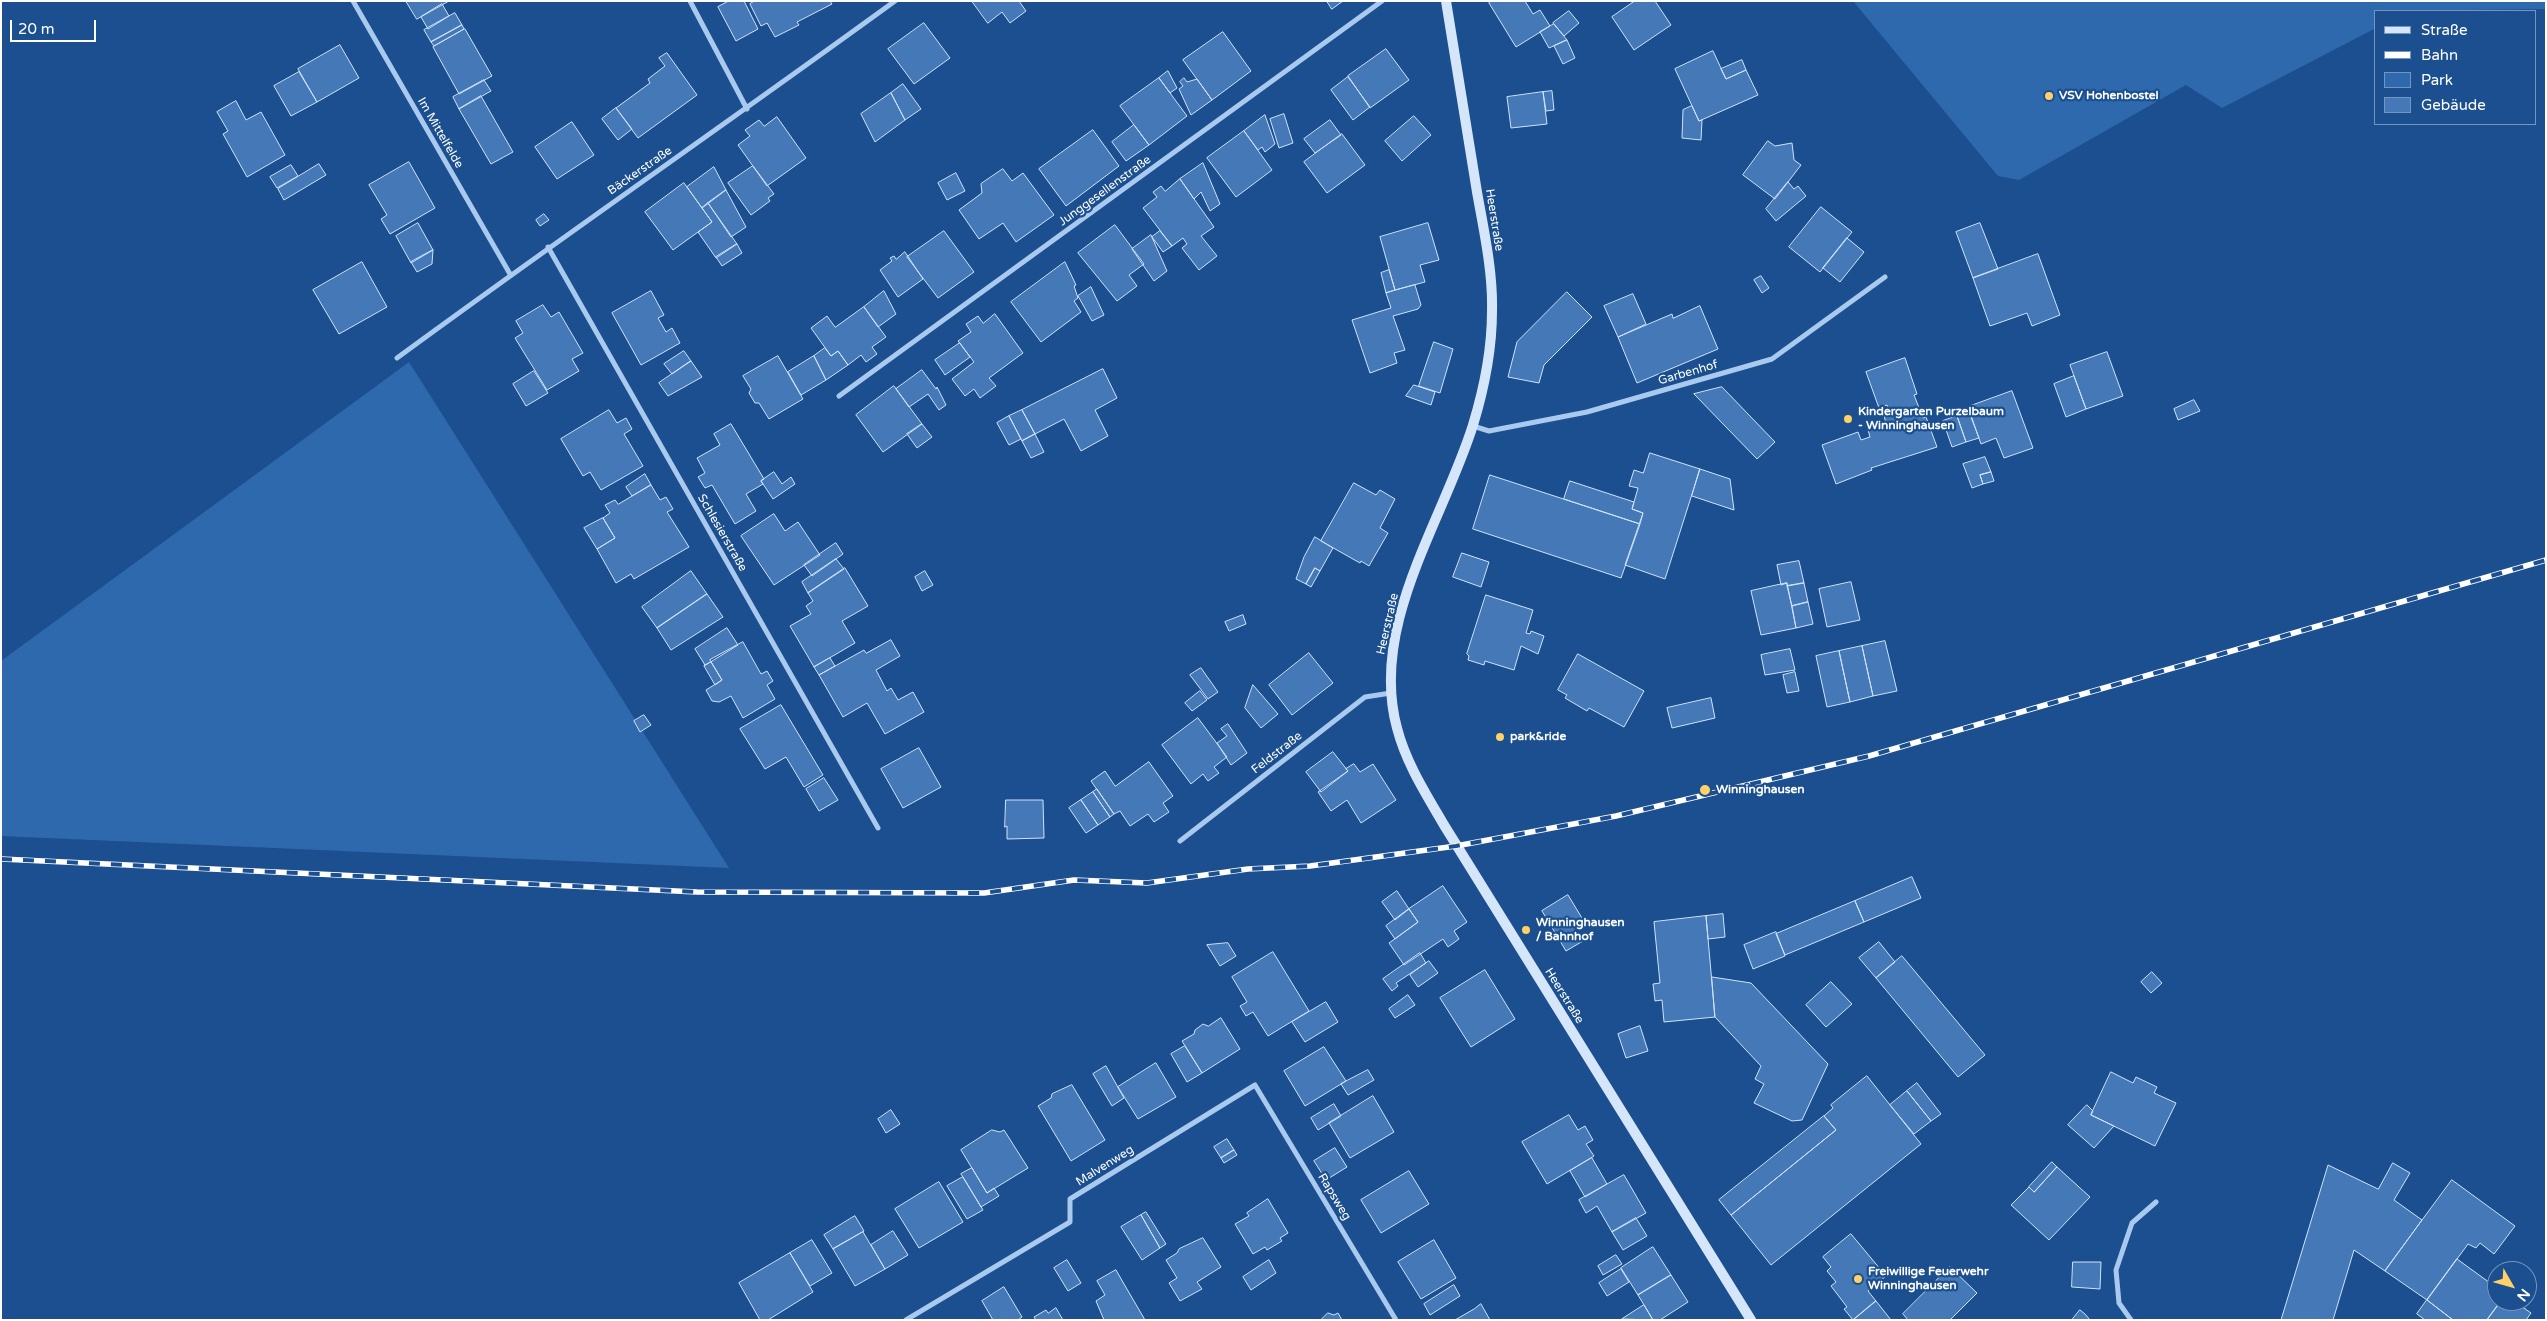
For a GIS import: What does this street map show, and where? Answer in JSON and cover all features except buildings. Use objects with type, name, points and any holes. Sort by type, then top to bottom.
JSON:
[{"type":"street","name":"Im Mittelfelde","points":[[353,1],[510,274]]},
{"type":"street","points":[[690,1],[747,108]]},
{"type":"street","name":"Bäckerstraße","points":[[397,358],[510,274],[747,108],[895,1]]},
{"type":"street","name":"Junggesellenstraße","points":[[839,396],[1382,1]]},
{"type":"street","name":"Heerstraße","points":[[1446,1],[1488,255],[1492,311],[1487,369],[1473,426],[1406,597],[1392,654],[1391,693],[1397,728],[1411,767],[1439,816],[1751,1320]]},
{"type":"street","name":"Schlesierstraße","points":[[548,247],[878,828]]},
{"type":"street","name":"Garbenhof","points":[[1473,426],[1490,431],[1587,412],[1772,359],[1885,277]]},
{"type":"street","name":"Feldstraße","points":[[1180,840],[1365,697],[1391,693]]},
{"type":"street","name":"Malvenweg","points":[[906,1320],[1070,1222],[1070,1199],[1255,1085]]},
{"type":"street","name":"Rapsweg","points":[[1255,1085],[1396,1320]]},
{"type":"street","points":[[2131,1320],[2119,1303],[2116,1270],[2132,1223],[2156,1202]]},
{"type":"green space","name":"VSV Hohenbostel","points":[[1853,1],[2546,1],[2546,9],[2374,10],[2374,29],[2222,108],[2186,85],[2019,180],[1998,176]]},
{"type":"green space","points":[[409,362],[729,868],[1,836],[1,661]]},
{"type":"railway","points":[[1,859],[697,892],[984,893],[1074,880],[1147,883],[1248,869],[1310,866],[1456,846],[1616,816],[1869,756],[2546,560]]},
{"type":"place","name":"VSV Hohenbostel","points":[[2049,96]]},
{"type":"place","name":"Kindergarten Purzelbaum - Winninghausen","points":[[1848,419]]},
{"type":"place","name":"park&ride","points":[[1500,737]]},
{"type":"place","name":"Winninghausen","points":[[1705,790]]},
{"type":"place","name":"Winninghausen / Bahnhof","points":[[1526,930]]},
{"type":"place","name":"Freiwillige Feuerwehr Winninghausen","points":[[1858,1279]]}]
